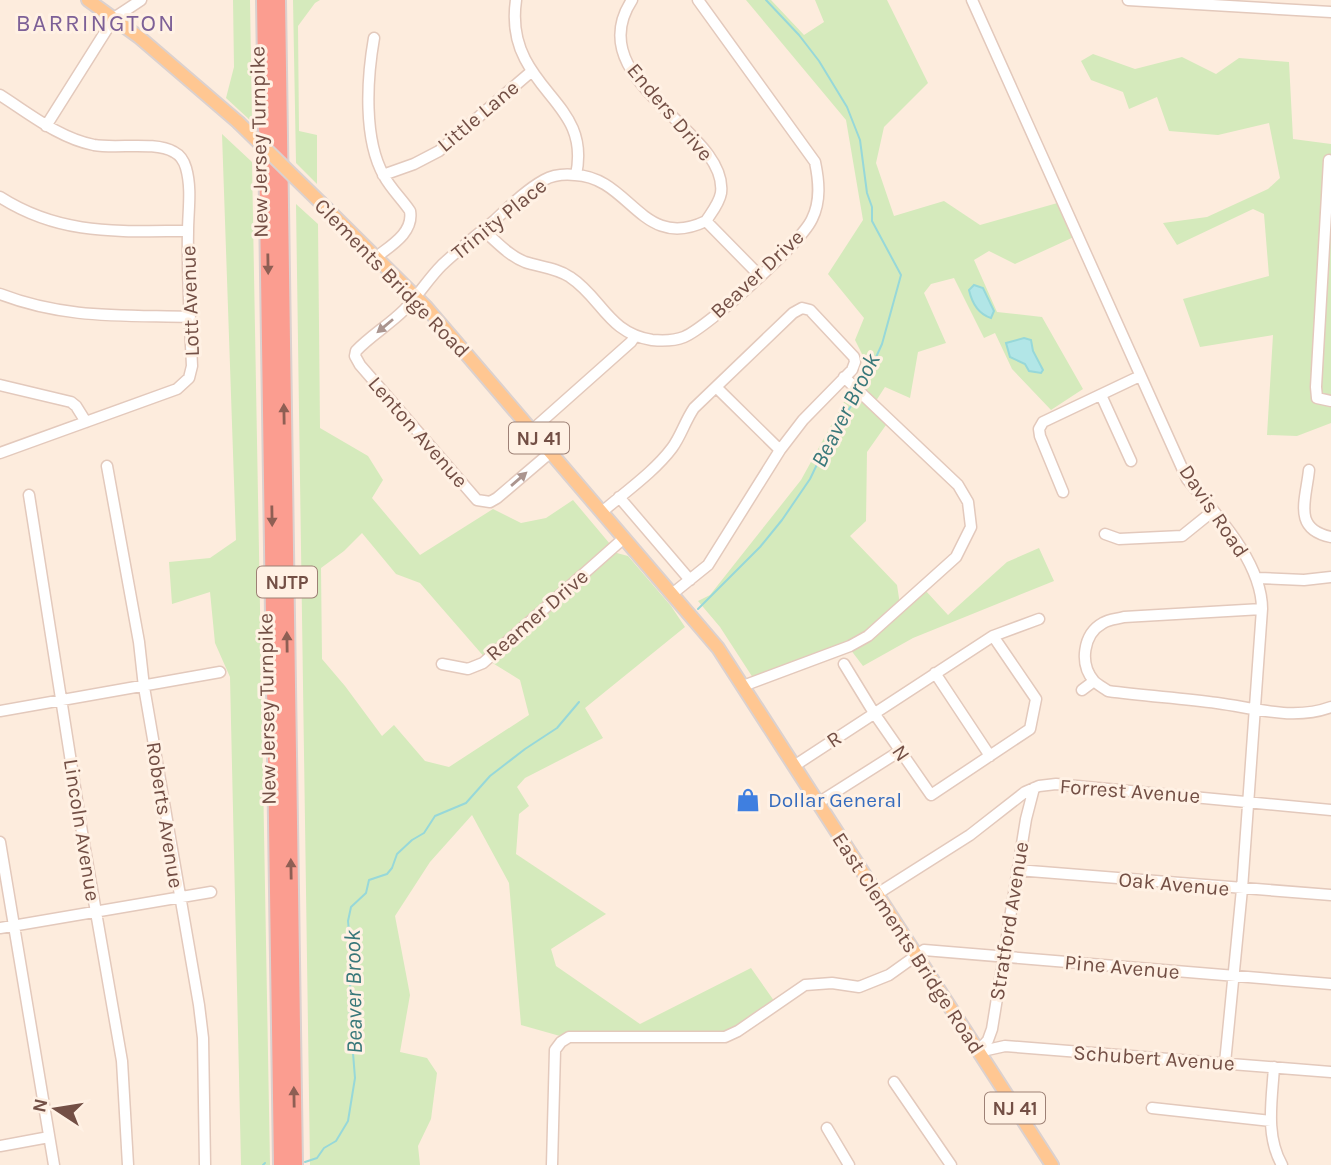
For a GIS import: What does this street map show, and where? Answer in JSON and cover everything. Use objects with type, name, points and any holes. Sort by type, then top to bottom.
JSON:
[{"type":"highway","name":"New Jersey Turnpike","points":[[264,0],[281,1165]]},
{"type":"highway","name":"New Jersey Turnpike","points":[[278,0],[295,1165]]},
{"type":"main road","name":"Clements Bridge Road","points":[[88,0],[139,37],[237,122],[416,297],[718,648],[743,686]]},
{"type":"main road","name":"East Clements Bridge Road","points":[[743,686],[1052,1165]]},
{"type":"street","points":[[0,96],[46,125],[114,18],[141,0]]},
{"type":"street","points":[[516,0],[515,33],[524,57],[532,71],[563,108],[573,127],[579,152],[576,175]]},
{"type":"street","name":"Enders Drive","points":[[632,0],[620,29],[623,54],[640,82],[698,144],[718,172],[721,192],[719,201],[706,221]]},
{"type":"street","name":"Beaver Drive","points":[[635,336],[672,341],[686,336],[706,322],[799,238],[810,223],[819,192],[815,162],[698,0]]},
{"type":"street","name":"Davis Road","points":[[972,0],[1187,479],[1213,511],[1258,578],[1262,609],[1242,889],[1226,1063]]},
{"type":"street","points":[[1128,0],[1331,12]]},
{"type":"street","points":[[374,37],[370,57],[370,126],[373,150],[383,175],[410,211],[411,217],[410,226],[404,235],[375,258]]},
{"type":"street","name":"Little Lane","points":[[383,175],[414,164],[439,151],[532,71]]},
{"type":"street","name":"Lott Avenue","points":[[46,125],[91,144],[110,147],[158,147],[169,150],[179,156],[186,168],[189,197],[192,366],[186,383],[177,389],[86,422]]},
{"type":"street","points":[[1329,160],[1326,294],[1316,387],[1317,398],[1331,401]]},
{"type":"street","name":"Trinity Place","points":[[355,356],[358,348],[404,310],[441,266],[545,179],[557,175],[576,175],[590,176],[607,183],[632,207],[661,227],[682,229],[706,221]]},
{"type":"street","points":[[0,197],[44,220],[70,227],[101,231],[188,232]]},
{"type":"street","points":[[706,221],[760,276]]},
{"type":"street","points":[[483,230],[510,254],[523,261],[560,271],[572,278],[622,329],[635,336],[590,381],[532,430]]},
{"type":"street","points":[[0,294],[65,312],[190,317]]},
{"type":"street","points":[[602,512],[665,457],[676,443],[694,408],[793,313],[802,308],[810,310],[854,357],[854,366],[803,420],[780,450],[708,565],[672,594]]},
{"type":"street","name":"Lenton Avenue","points":[[355,356],[477,500],[486,502],[497,498],[551,452]]},
{"type":"street","points":[[1063,492],[1040,436],[1039,429],[1043,422],[1140,376]]},
{"type":"street","points":[[743,686],[850,646],[868,636],[956,557],[971,527],[968,502],[958,485],[844,377]]},
{"type":"street","points":[[0,385],[71,402],[86,422],[0,453]]},
{"type":"street","points":[[717,388],[780,450]]},
{"type":"street","points":[[1101,395],[1131,461]]},
{"type":"street","name":"Roberts Avenue","points":[[107,466],[139,642],[144,687],[203,1038],[205,1165]]},
{"type":"street","points":[[1309,470],[1306,524],[1313,531],[1331,537]]},
{"type":"street","name":"Lincoln Avenue","points":[[29,495],[122,1061],[128,1165]]},
{"type":"street","points":[[619,497],[690,580]]},
{"type":"street","points":[[1105,534],[1119,539],[1181,536],[1213,511]]},
{"type":"street","name":"Reamer Drive","points":[[442,664],[468,669],[483,663],[624,538]]},
{"type":"street","points":[[1258,578],[1304,580],[1331,577]]},
{"type":"street","points":[[1262,609],[1124,617],[1106,621],[1095,628],[1088,639],[1084,653],[1086,667],[1094,681],[1108,691],[1219,703],[1255,710],[1307,713],[1331,707]]},
{"type":"street","name":"R","points":[[794,766],[993,636],[1039,619]]},
{"type":"street","points":[[935,673],[990,756],[1030,729],[1036,699],[993,636]]},
{"type":"street","name":"N","points":[[844,664],[929,794],[990,756]]},
{"type":"street","points":[[0,710],[220,672]]},
{"type":"street","points":[[1083,690],[1094,681]]},
{"type":"street","points":[[818,803],[900,751]]},
{"type":"street","name":"Forrest Avenue","points":[[877,894],[970,835],[1025,792],[1034,788],[1056,784],[1248,800],[1331,810]]},
{"type":"street","name":"Stratford Avenue","points":[[978,1052],[988,1040],[992,1029],[1017,870],[1034,788]]},
{"type":"street","points":[[0,842],[54,1165]]},
{"type":"street","name":"Oak Avenue","points":[[1017,870],[1331,895]]},
{"type":"street","points":[[0,928],[211,892]]},
{"type":"street","name":"Pine Avenue","points":[[915,955],[925,950],[1331,984]]},
{"type":"street","points":[[552,1165],[555,1050],[561,1042],[569,1038],[725,1037],[805,985],[832,983],[859,987],[889,975],[915,955]]},
{"type":"street","name":"Schubert Avenue","points":[[978,1052],[1004,1046],[1331,1072]]},
{"type":"street","points":[[1274,1067],[1270,1121],[1275,1152],[1282,1165]]},
{"type":"street","points":[[894,1082],[951,1165]]},
{"type":"street","points":[[1152,1108],[1270,1121]]},
{"type":"street","points":[[827,1128],[849,1165]]},
{"type":"street","points":[[0,1146],[49,1137]]},
{"type":"green space","points":[[233,0],[250,0],[252,122],[226,98],[234,67]]},
{"type":"green space","points":[[293,0],[320,0],[298,26],[299,131],[317,135],[317,184],[296,163]]},
{"type":"green space","points":[[746,0],[771,0],[804,35],[824,22],[815,0],[887,0],[928,83],[884,127],[876,163],[894,216],[944,201],[980,225],[1061,202],[1076,236],[1015,264],[989,251],[974,260],[997,312],[1042,317],[1083,389],[1051,410],[1012,369],[995,333],[984,338],[954,278],[931,284],[924,293],[946,343],[918,352],[910,398],[885,387],[872,407],[886,425],[867,452],[866,521],[850,536],[897,585],[901,611],[925,590],[948,615],[1007,562],[1039,548],[1054,581],[913,638],[863,666],[847,645],[755,681],[720,627],[698,601],[710,595],[801,480],[866,362],[855,340],[864,318],[828,274],[863,220],[846,120]]},
{"type":"green space","points":[[1093,54],[1135,69],[1182,57],[1216,74],[1239,58],[1289,62],[1293,139],[1331,144],[1331,423],[1297,436],[1267,435],[1273,335],[1200,347],[1183,299],[1269,276],[1264,214],[1253,209],[1177,245],[1163,223],[1207,217],[1268,189],[1280,178],[1269,123],[1218,135],[1169,131],[1157,97],[1129,109],[1123,92],[1091,80],[1081,61]]},
{"type":"green space","points":[[222,134],[252,162],[270,1165],[241,1165],[230,677],[215,643],[210,592],[172,604],[169,562],[210,558],[236,540]]},
{"type":"green space","points":[[296,204],[318,224],[320,428],[368,456],[383,480],[372,498],[420,555],[493,509],[521,523],[546,518],[573,500],[610,544],[509,632],[514,638],[613,552],[628,556],[671,606],[685,627],[585,708],[603,738],[525,778],[517,787],[529,806],[519,814],[516,854],[606,914],[551,949],[556,966],[640,1024],[751,968],[777,1005],[714,1040],[560,1036],[521,1025],[509,883],[472,815],[430,862],[395,916],[410,995],[400,1052],[427,1058],[437,1073],[431,1119],[418,1146],[420,1165],[310,1165]],"holes":[[[362,533],[396,574],[420,583],[486,659],[520,680],[529,715],[449,767],[425,761],[394,725],[382,736],[322,659],[321,568]]]},
{"type":"water","points":[[974,285],[983,288],[994,311],[991,318],[982,314],[974,304],[969,290]]},
{"type":"water","points":[[1024,338],[1031,340],[1033,351],[1043,370],[1041,373],[1029,371],[1025,364],[1010,357],[1006,343]]},
{"type":"waterway","name":"Beaver Brook","points":[[766,0],[819,61],[847,107],[860,140],[872,221],[901,275],[882,344],[862,388]]},
{"type":"waterway","name":"Beaver Brook","points":[[698,609],[760,547],[782,520],[810,479],[857,396]]},
{"type":"waterway","name":"Beaver Brook","points":[[305,1162],[317,1158],[324,1148],[336,1141],[348,1121],[355,1078],[349,1003],[352,961],[348,921],[351,907],[366,893],[369,880],[387,874],[397,854],[424,833],[435,816],[466,803],[490,776],[557,728],[579,702]]},
{"type":"place","name":"Dollar General","points":[[748,800]]},
{"type":"district","name":"BARRINGTON","points":[[96,23]]}]
